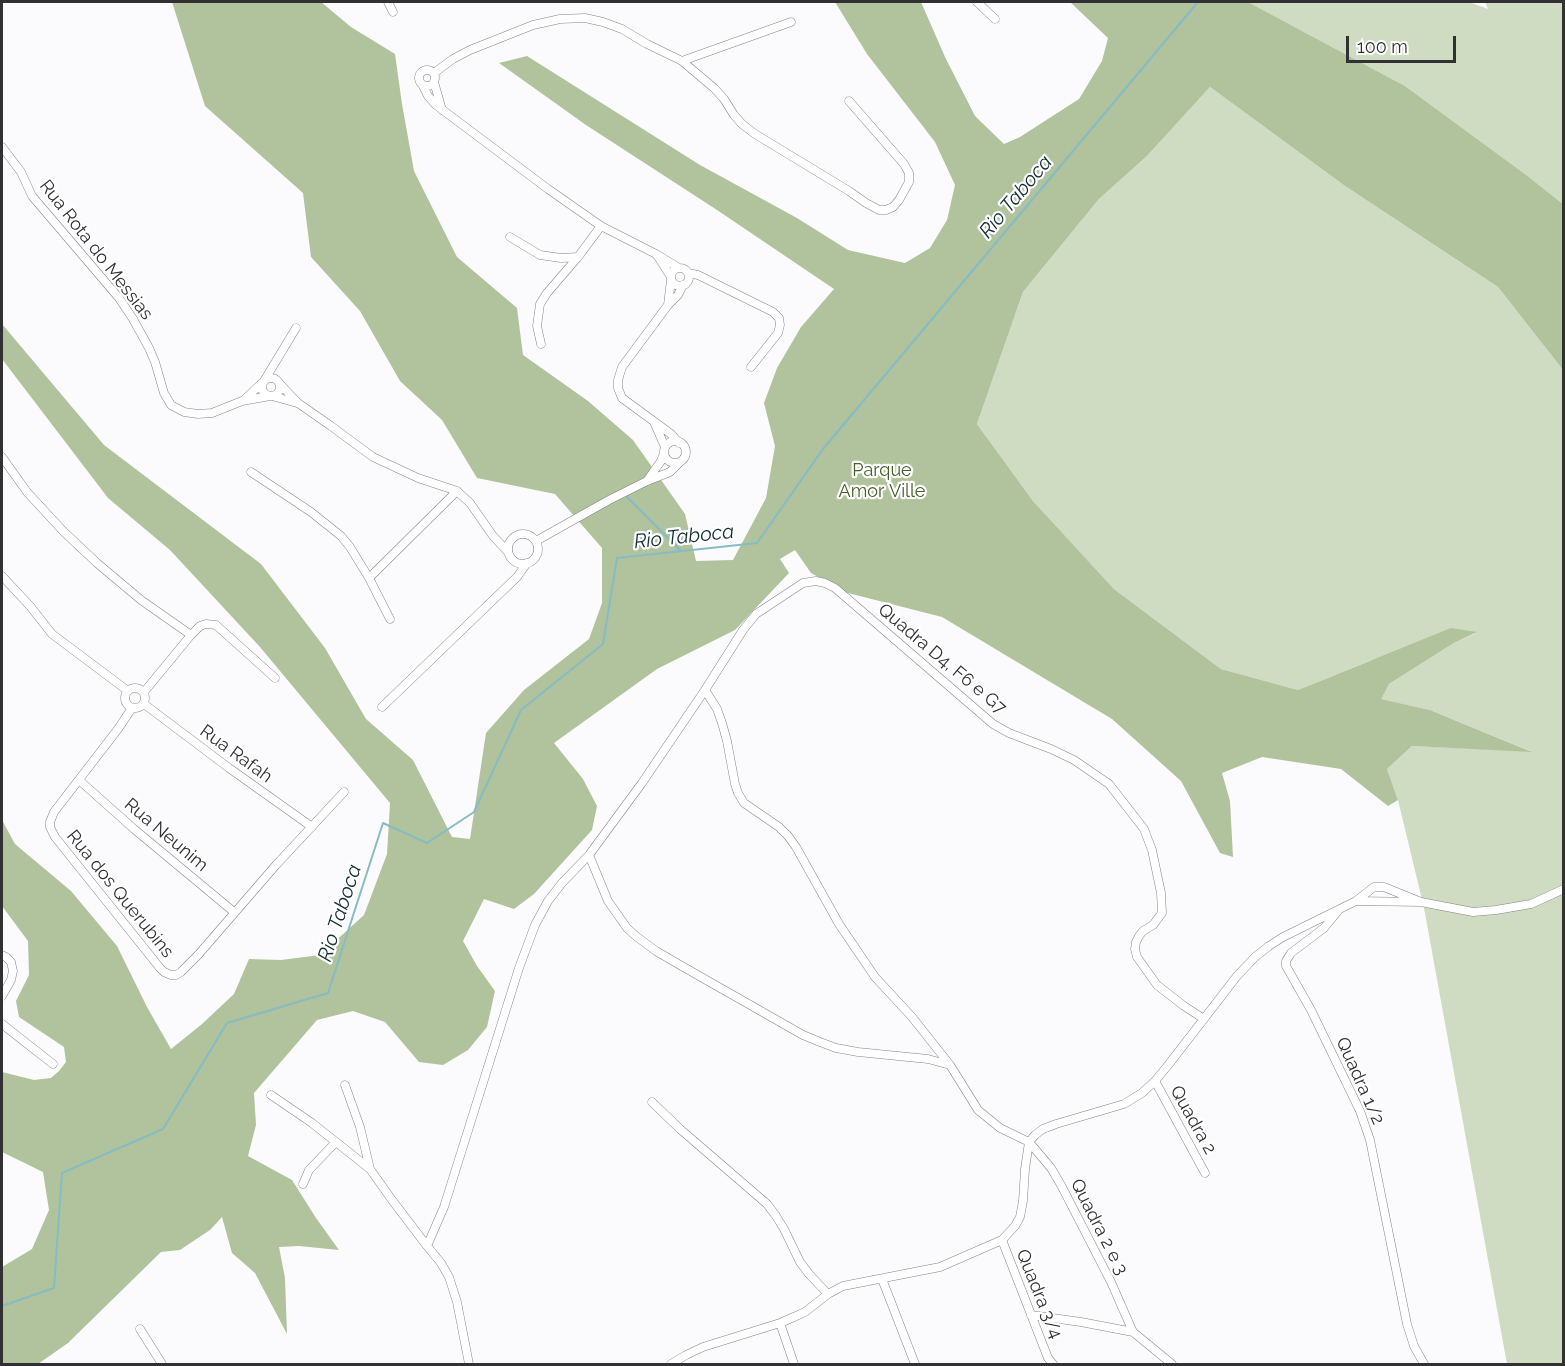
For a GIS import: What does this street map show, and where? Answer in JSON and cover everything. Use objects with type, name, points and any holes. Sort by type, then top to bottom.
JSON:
[{"type":"street","points":[[388,2],[393,12]]},
{"type":"street","points":[[977,2],[995,19]]},
{"type":"street","points":[[434,73],[453,58],[502,36],[542,23],[560,19],[585,18],[603,22],[622,29],[682,62],[714,88],[742,124],[755,134],[866,203],[879,210],[886,210],[900,200],[908,186],[909,172],[849,101]]},
{"type":"street","points":[[682,62],[791,21]]},
{"type":"street","points":[[434,73],[429,70],[422,72],[420,76],[431,100],[443,111],[601,226],[688,273],[702,277],[773,312],[779,318],[778,333],[751,367]]},
{"type":"street","points":[[434,73],[434,82],[443,111]]},
{"type":"street","points":[[422,84],[428,86],[434,82]]},
{"type":"street","name":"Rua Rota do Messias","points":[[2,147],[21,172],[32,196],[87,259],[133,319],[149,348],[171,405],[184,412],[198,414],[212,413],[242,401]]},
{"type":"street","points":[[541,344],[537,326],[540,304],[601,226]]},
{"type":"street","points":[[510,237],[540,255],[561,258],[578,256]]},
{"type":"street","points":[[656,254],[676,285],[702,277]]},
{"type":"street","points":[[668,305],[671,278],[675,269],[679,268]]},
{"type":"street","points":[[536,542],[609,500],[670,472],[680,462],[685,453],[684,447],[671,434],[622,398],[618,380],[622,368],[668,305],[678,295],[689,278],[688,273]]},
{"type":"street","points":[[296,328],[263,382],[263,391],[271,396],[298,403]]},
{"type":"street","points":[[242,401],[278,393],[276,361]]},
{"type":"street","points":[[242,401],[272,377],[298,403],[372,457],[418,478],[457,491],[470,503],[493,536],[508,552],[517,577]]},
{"type":"street","points":[[653,421],[667,460],[673,463],[680,462]]},
{"type":"street","points":[[647,481],[665,450],[673,442],[679,443]]},
{"type":"street","points":[[2,458],[27,492],[97,563],[141,600],[191,635]]},
{"type":"street","points":[[251,472],[311,512],[341,536],[369,578],[390,619]]},
{"type":"street","points":[[369,578],[457,491]]},
{"type":"street","points":[[382,707],[517,577],[537,554],[536,542],[531,537],[522,534],[511,540],[508,552]]},
{"type":"street","points":[[493,536],[511,540]]},
{"type":"street","points":[[513,561],[527,563]]},
{"type":"street","points":[[2,576],[52,634],[128,691]]},
{"type":"street","name":"Quadra D4, F6 e G7","points":[[705,690],[743,630],[756,614],[803,583],[816,581],[835,588],[993,724],[1009,734],[1051,748],[1074,760],[1109,784],[1144,829],[1152,850],[1161,893],[1162,913],[1153,925],[1138,936],[1135,949],[1137,957],[1157,985],[1204,1019]]},
{"type":"street","points":[[144,692],[191,635],[200,626],[206,624],[216,625],[275,678]]},
{"type":"street","points":[[133,688],[139,688],[144,692],[146,698],[144,704],[138,708],[132,708],[125,700],[128,691],[133,688]]},
{"type":"street","points":[[428,1246],[444,1207],[515,979],[536,925],[548,901],[590,855],[705,690],[717,709],[722,723],[738,793],[744,802],[788,836],[839,924],[875,978],[912,1017],[950,1065],[978,1110],[1000,1128],[1029,1142]]},
{"type":"street","name":"Rua Rafah","points":[[144,704],[312,827]]},
{"type":"street","name":"Rua dos Querubins","points":[[132,708],[54,812],[50,822],[52,832],[164,972],[171,975],[181,972],[198,955],[276,865],[344,792]]},
{"type":"street","name":"Rua Neunim","points":[[79,780],[234,912]]},
{"type":"street","points":[[590,855],[608,901],[627,928],[656,951],[803,1035],[820,1042],[858,1052],[928,1059],[950,1065]]},
{"type":"street","points":[[671,1365],[703,1347],[780,1323],[805,1312],[828,1294],[843,1286],[940,1267],[1002,1240],[1020,1217],[1029,1142],[1035,1135],[1043,1129],[1124,1104],[1155,1082],[1237,976],[1255,957],[1283,937],[1356,901],[1374,887],[1384,887],[1421,902]]},
{"type":"street","points":[[1356,901],[1421,902],[1473,912],[1531,904],[1563,889]]},
{"type":"street","name":"Quadra 1/2","points":[[1341,907],[1324,928],[1291,953],[1286,966],[1311,1010],[1360,1110],[1370,1140],[1407,1324],[1414,1346],[1424,1365]]},
{"type":"street","points":[[2,955],[11,962],[13,970],[11,980],[2,996]]},
{"type":"street","points":[[2,1024],[53,1064]]},
{"type":"street","name":"Quadra 2","points":[[1155,1082],[1205,1173]]},
{"type":"street","points":[[345,1085],[360,1127],[370,1169]]},
{"type":"street","points":[[272,1095],[370,1169],[441,1263],[449,1277],[457,1302],[469,1365]]},
{"type":"street","points":[[652,1101],[680,1129],[767,1204],[784,1229],[800,1262],[828,1294]]},
{"type":"street","points":[[303,1184],[309,1170],[336,1142]]},
{"type":"street","name":"Quadra 2 e 3","points":[[1029,1142],[1051,1168],[1061,1185],[1111,1282],[1133,1332]]},
{"type":"street","name":"Quadra 3/4","points":[[1002,1240],[1048,1362]]},
{"type":"street","points":[[882,1279],[915,1365]]},
{"type":"street","points":[[1031,1314],[1133,1332],[1172,1365]]},
{"type":"street","points":[[780,1323],[794,1365]]},
{"type":"street","points":[[140,1329],[162,1365]]},
{"type":"green space","name":"Parque Amor Ville","points":[[172,2],[321,2],[351,27],[395,54],[414,171],[457,257],[517,308],[523,355],[588,401],[633,440],[685,514],[696,561],[733,560],[766,498],[775,446],[764,403],[777,368],[801,327],[834,289],[586,125],[499,63],[527,56],[700,165],[797,218],[848,250],[905,263],[930,248],[947,220],[955,185],[935,142],[867,54],[835,2],[921,2],[945,57],[975,116],[1004,144],[1020,137],[1079,99],[1102,61],[1108,38],[1070,2],[1248,2],[1405,86],[1563,204],[1563,370],[1498,287],[1345,186],[1210,87],[1147,156],[1099,199],[1023,292],[977,424],[1033,501],[1114,589],[1221,669],[1298,690],[1451,628],[1477,632],[1454,643],[1389,684],[1381,699],[1430,710],[1532,752],[1412,746],[1387,769],[1398,800],[1388,806],[1341,769],[1262,757],[1222,773],[1230,801],[1233,857],[1220,853],[1181,781],[1112,719],[942,617],[848,593],[811,573],[795,550],[780,559],[789,573],[735,630],[657,669],[554,743],[583,779],[597,806],[592,830],[534,894],[514,909],[484,899],[463,941],[495,991],[487,1027],[468,1050],[443,1065],[419,1062],[385,1022],[353,1011],[317,1020],[254,1093],[256,1125],[248,1156],[292,1180],[339,1250],[299,1246],[279,1247],[285,1278],[287,1334],[255,1273],[232,1253],[222,1217],[210,1230],[180,1250],[161,1252],[68,1343],[38,1364],[2,1364],[2,1267],[32,1249],[49,1210],[43,1172],[2,1152],[2,1072],[34,1080],[51,1078],[66,1062],[64,1047],[19,1017],[16,1001],[29,975],[28,941],[2,906],[2,820],[15,844],[71,891],[117,946],[171,1049],[234,994],[249,959],[281,960],[320,955],[364,915],[387,854],[390,803],[260,647],[170,550],[108,498],[2,359],[2,324],[104,445],[261,564],[325,648],[366,719],[413,760],[452,837],[470,839],[486,733],[524,690],[589,639],[602,603],[602,548],[555,494],[477,478],[442,420],[400,381],[360,311],[311,257],[303,193],[205,106]]},
{"type":"green space","points":[[1248,2],[1469,2],[1488,9],[1485,2],[1563,2],[1563,204],[1405,86]]},
{"type":"green space","points":[[1210,87],[1345,186],[1498,287],[1563,370],[1563,1364],[1507,1364],[1424,908],[1398,800],[1387,769],[1412,746],[1530,751],[1430,710],[1380,699],[1389,684],[1454,643],[1476,633],[1369,661],[1298,690],[1221,669],[1114,589],[1033,501],[977,424],[1023,292],[1099,199],[1147,156]]},
{"type":"waterway","name":"Rio Taboca","points":[[2,1306],[54,1288],[62,1173],[163,1129],[227,1023],[328,993],[383,823],[427,843],[474,812],[521,710],[603,644],[617,558],[757,543],[823,449],[1198,2]]},
{"type":"waterway","points":[[627,497],[680,550]]}]
